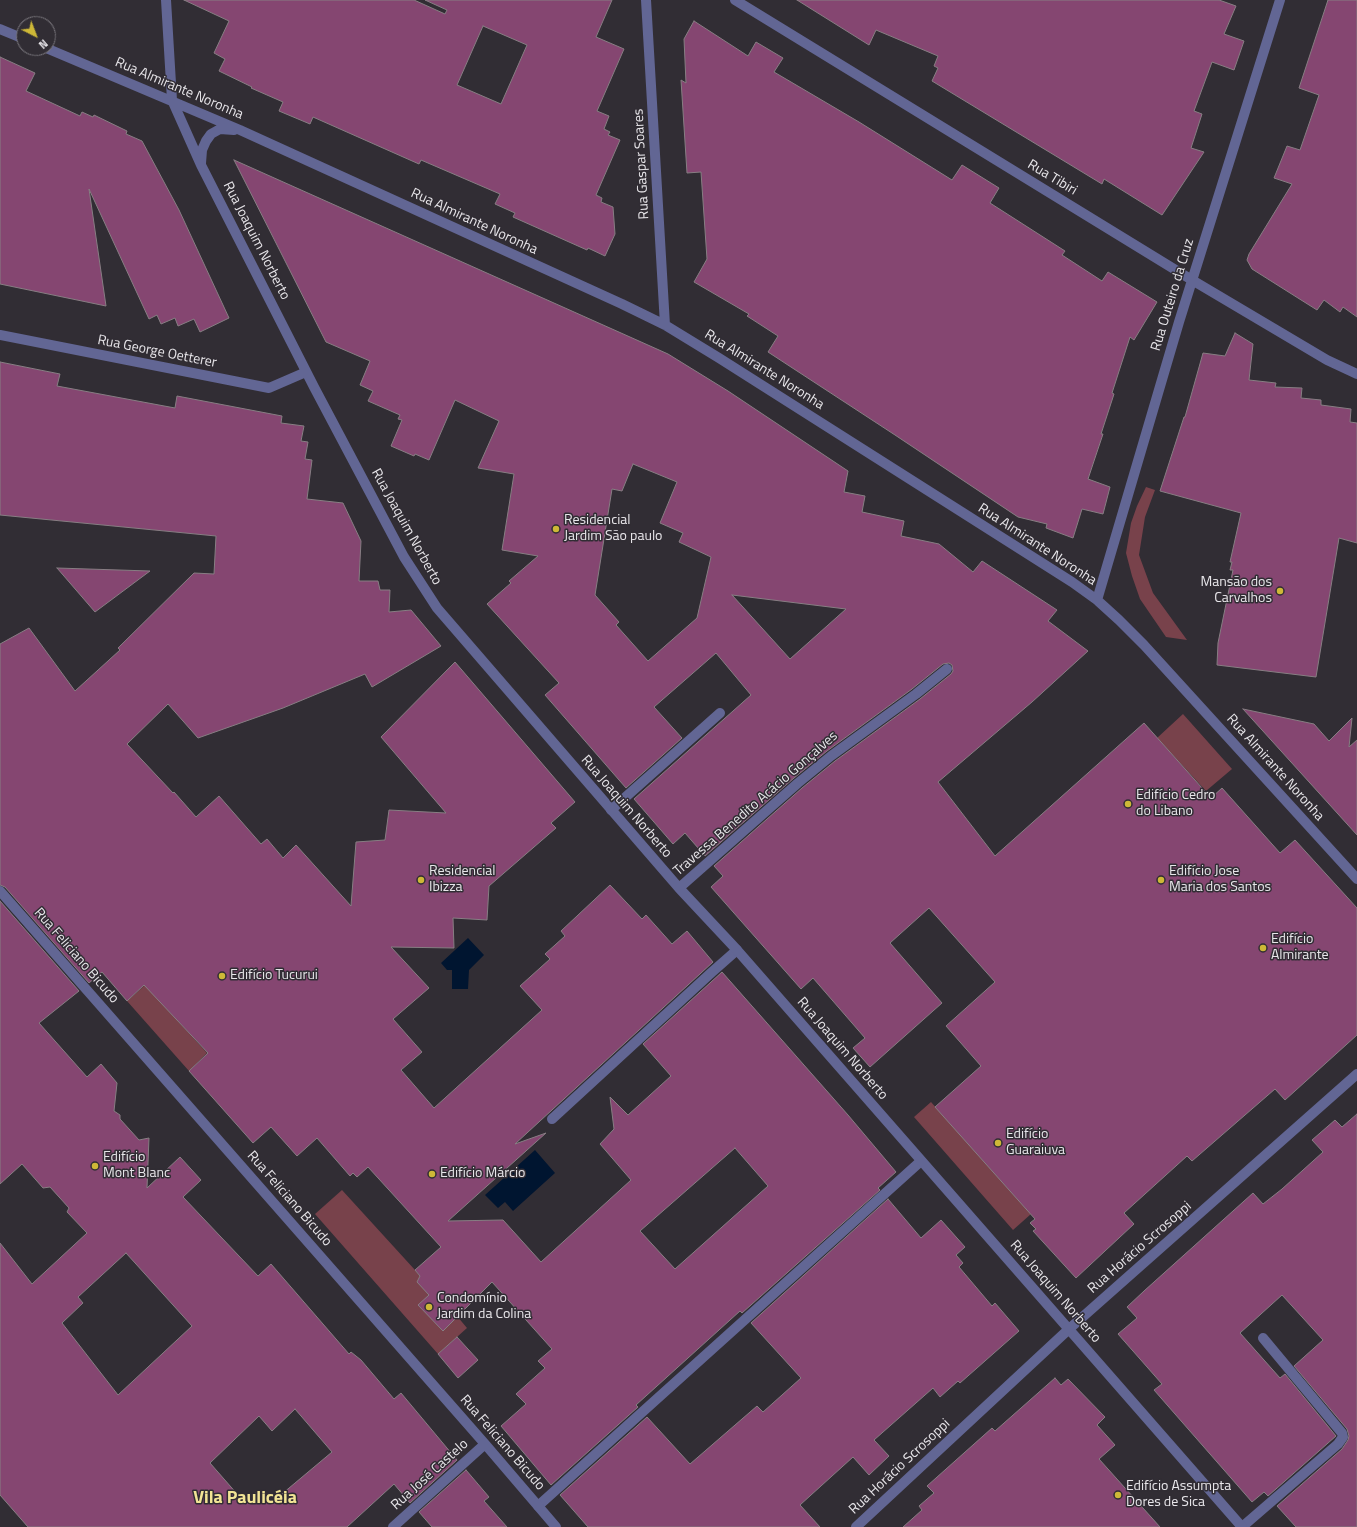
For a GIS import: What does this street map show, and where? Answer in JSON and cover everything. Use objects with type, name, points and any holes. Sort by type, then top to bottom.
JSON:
[{"type":"street","name":"Rua Joaquim Norberto","points":[[166,0],[172,100],[201,165],[306,372],[404,558],[437,608],[679,888],[737,950],[1242,1527]]},
{"type":"street","name":"Rua Gaspar Soares","points":[[646,0],[665,325]]},
{"type":"street","name":"Rua Tibiri","points":[[735,0],[1192,280],[1327,360],[1357,374]]},
{"type":"street","name":"Rua Outeiro da Cruz","points":[[1097,600],[1192,280],[1277,2]]},
{"type":"street","points":[[0,29],[16,36]]},
{"type":"street","name":"Rua Almirante Noronha","points":[[56,52],[240,130],[665,325],[1072,582],[1097,600],[1144,645],[1357,879]]},
{"type":"street","points":[[201,165],[202,150],[211,134],[220,130],[240,130]]},
{"type":"street","name":"Rua George Oetterer","points":[[0,335],[269,388],[306,372]]},
{"type":"street","name":"Travessa Benedito Acácio Gonçalves","points":[[679,888],[798,783],[831,756],[916,694],[947,669]]},
{"type":"street","points":[[611,810],[720,713]]},
{"type":"street","name":"Rua Feliciano Bicudo","points":[[0,891],[556,1527]]},
{"type":"street","points":[[552,1119],[737,950]]},
{"type":"street","name":"Rua Horácio Scrosoppi","points":[[856,1527],[1069,1329],[1357,1074]]},
{"type":"street","points":[[538,1506],[921,1161]]},
{"type":"street","points":[[1242,1527],[1338,1444],[1343,1436],[1263,1338]]},
{"type":"street","name":"Rua José Castelo","points":[[393,1527],[485,1444]]},
{"type":"shaded area","points":[[1146,487],[1155,490],[1145,517],[1139,555],[1153,593],[1187,640],[1166,637],[1140,599],[1132,576],[1126,553],[1131,523]]},
{"type":"shaded area","points":[[1183,714],[1232,769],[1206,791],[1157,738]]},
{"type":"shaded area","points":[[145,985],[207,1053],[189,1071],[127,1001]]},
{"type":"shaded area","points":[[931,1102],[1031,1214],[1013,1230],[914,1117]]},
{"type":"shaded area","points":[[342,1190],[420,1276],[417,1282],[457,1316],[467,1328],[438,1354],[315,1214]]},
{"type":"water","points":[[468,938],[484,955],[469,970],[468,989],[452,989],[452,970],[447,970],[441,963]]},
{"type":"water","points":[[535,1150],[555,1173],[513,1211],[505,1202],[498,1208],[485,1195]]},
{"type":"building","points":[[184,0],[414,0],[445,14],[447,10],[425,0],[612,0],[596,37],[624,49],[597,111],[609,116],[604,129],[610,132],[608,135],[620,140],[596,195],[602,198],[601,202],[613,207],[615,234],[605,256],[588,248],[587,250],[513,217],[515,213],[495,204],[500,194],[421,160],[419,164],[313,117],[310,124],[279,111],[283,102],[251,88],[252,87],[219,71],[225,59],[214,53],[229,21]],"holes":[[[483,26],[527,45],[501,104],[457,85]]]},
{"type":"building","points":[[797,0],[1219,0],[1236,6],[1224,34],[1244,41],[1234,70],[1212,62],[1194,111],[1202,114],[1191,148],[1204,152],[1162,215],[1104,179],[1102,184],[932,81],[938,68],[934,66],[938,56],[876,30],[869,45]]},
{"type":"building","points":[[1328,0],[1357,0],[1357,317],[1343,307],[1340,312],[1324,300],[1317,310],[1252,269],[1247,260],[1249,254],[1292,184],[1274,178],[1287,146],[1300,150],[1319,95],[1299,88]]},
{"type":"building","points":[[694,21],[748,56],[756,42],[783,58],[774,72],[859,122],[952,180],[962,165],[999,188],[990,203],[1065,251],[1062,255],[1102,281],[1108,272],[1157,302],[1134,340],[1130,337],[1112,393],[1114,394],[1101,434],[1103,434],[1088,479],[1110,487],[1103,514],[1082,509],[1073,538],[1046,528],[1047,524],[1018,517],[768,352],[778,336],[747,316],[749,314],[694,282],[707,259],[701,172],[687,173],[681,80],[686,83],[684,39]]},
{"type":"building","points":[[0,57],[35,73],[26,91],[80,116],[82,112],[93,117],[94,115],[127,131],[126,134],[142,141],[179,210],[229,318],[200,332],[194,319],[178,326],[175,318],[161,324],[157,315],[149,319],[89,189],[106,306],[0,284]]},
{"type":"building","points":[[234,160],[668,354],[728,391],[848,471],[844,492],[865,496],[862,512],[904,521],[901,536],[939,544],[973,572],[982,561],[1057,610],[1048,621],[1088,651],[1032,702],[938,782],[995,856],[1144,723],[1211,798],[1222,788],[1280,853],[1295,840],[1357,908],[1357,1035],[1285,1100],[1275,1089],[1192,1161],[1187,1156],[1124,1213],[1134,1224],[1076,1278],[1033,1231],[1036,1229],[1030,1223],[1035,1219],[935,1107],[981,1066],[946,1026],[995,982],[929,908],[890,943],[942,1003],[870,1067],[853,1048],[865,1038],[813,978],[801,989],[711,887],[723,876],[714,866],[802,788],[835,761],[920,699],[951,674],[953,671],[952,665],[949,663],[943,664],[912,689],[827,751],[705,856],[685,833],[673,844],[634,799],[751,695],[716,653],[654,707],[682,738],[626,788],[545,695],[559,683],[487,604],[511,583],[509,581],[538,556],[502,550],[514,474],[478,468],[499,421],[455,400],[429,460],[415,454],[414,456],[391,446],[402,420],[398,419],[400,415],[368,401],[373,391],[360,385],[370,361],[326,342]],"holes":[[[633,464],[677,482],[660,523],[683,533],[679,542],[711,557],[697,618],[648,661],[616,625],[619,622],[595,595],[612,489],[622,491]],[[732,595],[846,609],[790,659]]]},
{"type":"building","points":[[1235,333],[1253,344],[1249,380],[1276,383],[1275,387],[1302,388],[1301,398],[1321,400],[1321,405],[1351,409],[1350,422],[1357,423],[1357,543],[1339,538],[1316,677],[1217,665],[1218,643],[1233,570],[1230,570],[1232,562],[1230,562],[1241,513],[1160,491],[1185,417],[1203,353],[1225,356]]},
{"type":"building","points":[[0,362],[60,374],[57,386],[175,408],[177,396],[282,416],[281,423],[304,426],[301,441],[308,442],[305,459],[312,460],[307,499],[343,503],[361,541],[359,581],[378,581],[380,590],[390,590],[389,612],[411,610],[441,646],[372,687],[365,674],[283,708],[198,738],[168,704],[127,744],[196,817],[219,796],[261,844],[267,839],[283,858],[296,845],[351,906],[356,842],[385,840],[389,810],[446,813],[381,737],[455,662],[575,802],[551,823],[556,828],[489,886],[487,920],[453,918],[454,948],[391,947],[429,988],[393,1019],[422,1052],[401,1070],[434,1108],[542,1010],[520,986],[550,959],[545,954],[565,936],[561,931],[610,885],[642,919],[646,915],[672,944],[687,931],[713,962],[515,1144],[546,1133],[448,1221],[503,1220],[541,1262],[631,1180],[600,1144],[614,1129],[610,1097],[628,1115],[671,1076],[643,1044],[722,972],[896,1172],[878,1188],[880,1190],[742,1313],[740,1311],[636,1405],[638,1407],[551,1485],[501,1426],[526,1404],[516,1394],[545,1368],[538,1361],[552,1349],[492,1282],[443,1331],[418,1305],[429,1295],[417,1282],[420,1276],[415,1270],[441,1247],[368,1167],[357,1177],[353,1173],[350,1176],[317,1138],[297,1156],[271,1127],[253,1143],[189,1071],[208,1053],[144,985],[127,1001],[102,972],[89,983],[5,887],[0,885],[0,644],[29,628],[75,691],[120,650],[118,648],[194,573],[214,574],[216,536],[0,515]],"holes":[[[735,1148],[768,1186],[675,1269],[640,1231]]]},
{"type":"building","points":[[57,568],[150,571],[95,612]]},
{"type":"building","points":[[1243,709],[1314,724],[1329,741],[1352,718],[1349,747],[1357,740],[1357,835]]},
{"type":"building","points":[[0,901],[79,991],[39,1023],[87,1077],[101,1064],[117,1083],[114,1111],[120,1115],[120,1119],[139,1140],[149,1138],[147,1188],[180,1157],[201,1180],[183,1197],[258,1276],[271,1264],[349,1354],[351,1352],[361,1360],[394,1399],[401,1393],[457,1460],[410,1503],[394,1484],[347,1527],[28,1527],[0,1495],[0,1243],[32,1284],[87,1233],[67,1212],[69,1208],[50,1187],[43,1188],[22,1164],[0,1184]],"holes":[[[126,1253],[192,1326],[118,1395],[62,1323],[83,1303],[78,1297]],[[295,1409],[332,1452],[270,1504],[258,1491],[245,1503],[210,1463],[259,1416],[272,1431]]]},
{"type":"building","points":[[1357,1114],[1357,1527],[1296,1527],[1277,1506],[1342,1449],[1349,1436],[1347,1429],[1294,1366],[1323,1340],[1282,1295],[1240,1333],[1280,1378],[1285,1374],[1336,1436],[1268,1496],[1264,1492],[1252,1502],[1154,1390],[1162,1384],[1118,1334],[1137,1318],[1127,1307],[1144,1291],[1253,1193],[1263,1204],[1282,1189],[1323,1152],[1312,1140],[1335,1120],[1342,1127]]},
{"type":"building","points":[[888,1199],[921,1238],[941,1220],[965,1247],[956,1255],[963,1263],[959,1267],[992,1306],[995,1303],[1019,1331],[960,1383],[958,1381],[940,1397],[933,1388],[874,1440],[889,1456],[869,1475],[853,1457],[800,1505],[820,1527],[588,1527],[560,1495],[647,1417],[690,1464],[757,1406],[763,1412],[801,1378],[751,1323]]},
{"type":"building","points":[[457,1337],[478,1360],[458,1378],[438,1354]]},
{"type":"building","points":[[1055,1378],[1061,1385],[1068,1379],[1105,1417],[1097,1425],[1115,1445],[1099,1459],[1160,1527],[903,1527],[922,1510],[919,1506],[934,1493],[927,1486],[992,1428],[995,1431]]},
{"type":"building","points":[[466,1470],[489,1497],[484,1501],[507,1527],[432,1527],[419,1512]]},
{"type":"place","name":"Residencial Jardim São paulo","points":[[556,529]]},
{"type":"place","name":"Mansão dos Carvalhos","points":[[1280,591]]},
{"type":"place","name":"Edifício Cedro do Libano","points":[[1128,804]]},
{"type":"place","name":"Residencial Ibizza","points":[[421,880]]},
{"type":"place","name":"Edifício Jose Maria dos Santos","points":[[1161,880]]},
{"type":"place","name":"Edifício Almirante","points":[[1263,948]]},
{"type":"place","name":"Edifício Tucurui","points":[[222,976]]},
{"type":"place","name":"Edifício Guaraiuva","points":[[998,1143]]},
{"type":"place","name":"Edifício Mont Blanc","points":[[95,1166]]},
{"type":"place","name":"Edifício Márcio","points":[[432,1174]]},
{"type":"place","name":"Condomínio Jardim da Colina","points":[[429,1307]]},
{"type":"place","name":"Edifício Assumpta Dores de Sica","points":[[1118,1495]]},
{"type":"district","name":"Vila Paulicéia","points":[[245,1499]]}]
